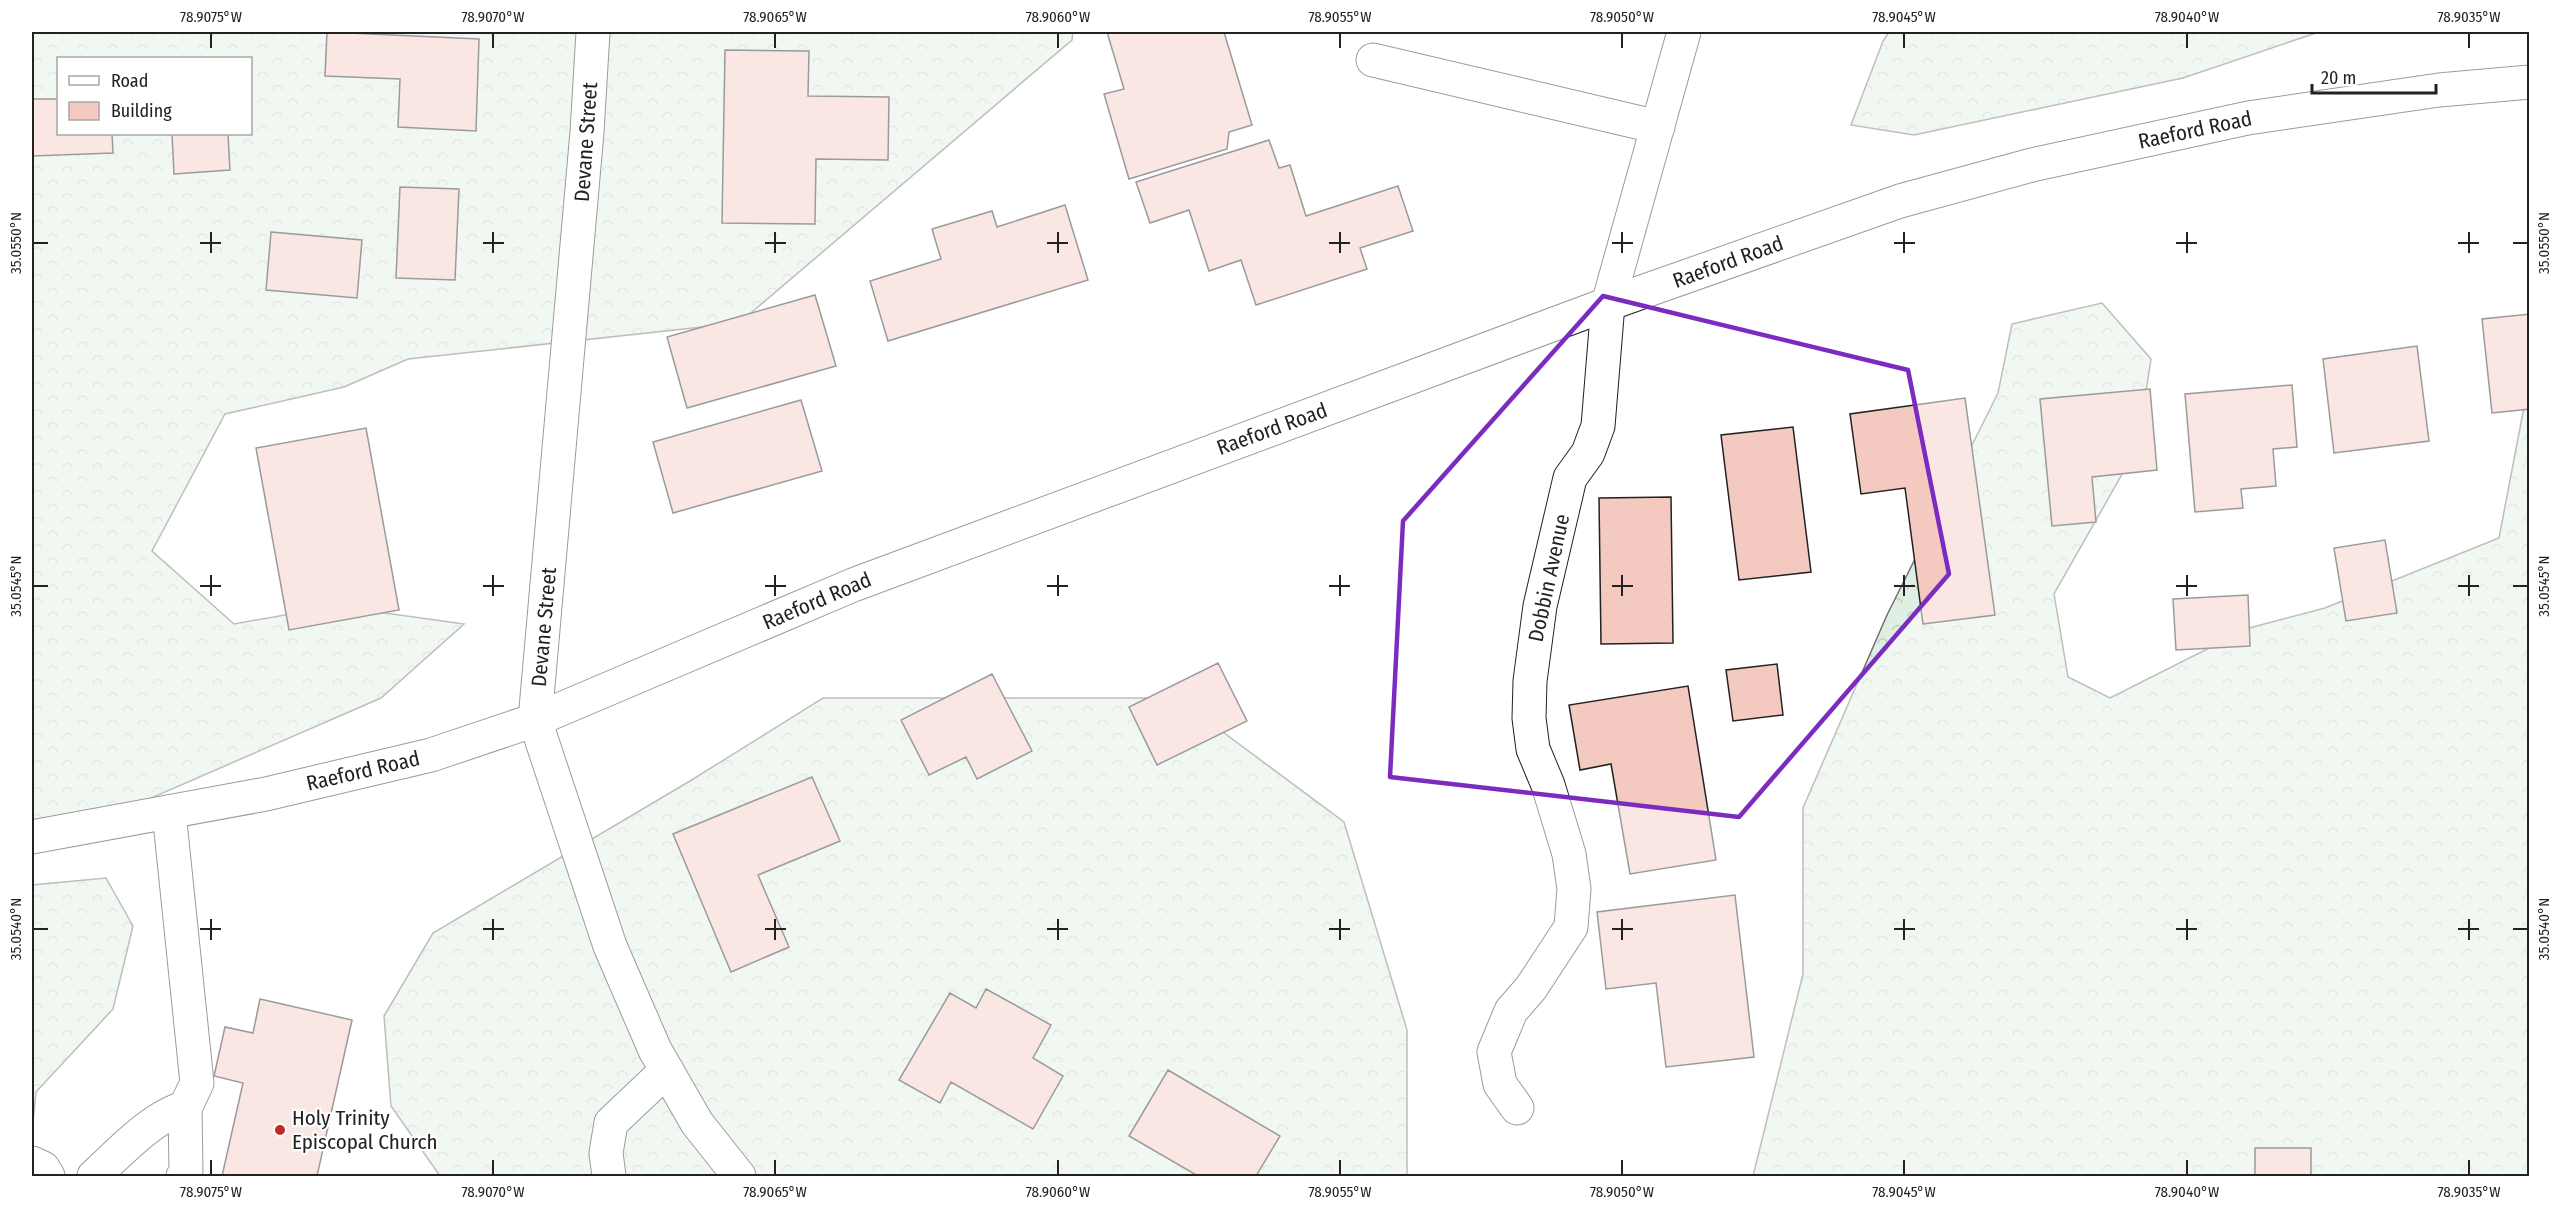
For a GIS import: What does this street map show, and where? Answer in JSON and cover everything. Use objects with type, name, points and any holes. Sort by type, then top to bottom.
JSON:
[{"type":"street","name":"Devane Street","points":[[593,32],[587,132],[535,720],[610,946],[655,1050],[697,1123],[739,1176]]},
{"type":"street","name":"Dobbin Avenue","points":[[1517,1108],[1500,1084],[1494,1052],[1511,1011],[1531,988],[1571,927],[1574,889],[1569,854],[1548,785],[1533,749],[1529,718],[1530,681],[1540,606],[1570,478],[1588,453],[1598,426],[1608,304],[1684,32]]},
{"type":"street","points":[[1372,60],[1658,127]]},
{"type":"street","name":"Raeford Road","points":[[32,837],[266,794],[432,755],[535,720],[853,585],[1608,304],[1900,201],[2032,165],[2247,118],[2439,90],[2529,82]]},
{"type":"street","points":[[169,812],[197,1083],[185,1107],[186,1171],[183,1176]]},
{"type":"street","points":[[609,1176],[606,1153],[611,1123],[667,1070]]},
{"type":"street","points":[[94,1176],[128,1143],[174,1110],[185,1107]]},
{"type":"street","points":[[32,1163],[43,1168],[48,1176]]},
{"type":"highlighted area","points":[[1603,296],[1908,370],[1949,574],[1739,817],[1390,777],[1403,521]]},
{"type":"green space","points":[[32,32],[1073,32],[1072,40],[739,323],[408,359],[344,387],[225,414],[152,551],[234,624],[335,606],[464,624],[381,698],[80,829],[32,827]]},
{"type":"green space","points":[[1889,32],[2319,32],[2183,78],[1914,135],[1851,125],[1883,41]]},
{"type":"green space","points":[[2102,303],[2151,359],[2137,448],[2054,594],[2068,677],[2110,698],[2249,628],[2325,608],[2499,538],[2529,381],[2529,1176],[1753,1176],[1803,974],[1803,808],[1887,615],[1998,393],[2012,324]]},
{"type":"green space","points":[[823,698],[1177,698],[1344,822],[1407,1030],[1407,1176],[440,1176],[391,1106],[384,1016],[433,933],[690,781]]},
{"type":"green space","points":[[106,878],[133,926],[113,1009],[36,1092],[32,1133],[32,885]]},
{"type":"building","points":[[327,32],[479,39],[476,131],[398,127],[400,79],[325,76]]},
{"type":"building","points":[[1107,32],[1224,32],[1252,125],[1229,132],[1227,149],[1129,179],[1104,94],[1124,89]]},
{"type":"building","points":[[725,50],[809,51],[808,96],[889,97],[888,160],[816,159],[815,224],[722,223]]},
{"type":"building","points":[[32,99],[57,99],[57,135],[112,135],[113,153],[32,156]]},
{"type":"building","points":[[172,135],[228,135],[230,170],[174,174]]},
{"type":"building","points":[[1269,140],[1279,168],[1290,165],[1306,216],[1398,186],[1413,231],[1360,248],[1367,269],[1256,305],[1241,260],[1209,271],[1189,210],[1150,223],[1136,182]]},
{"type":"building","points":[[400,187],[459,189],[455,280],[396,278]]},
{"type":"building","points":[[1065,205],[1088,280],[888,341],[870,281],[941,259],[932,229],[992,211],[997,227]]},
{"type":"building","points":[[271,232],[362,240],[357,298],[266,290]]},
{"type":"building","points":[[815,295],[836,366],[687,408],[667,337]]},
{"type":"building","points":[[2530,314],[2530,409],[2492,413],[2482,319]]},
{"type":"building","points":[[2417,346],[2429,441],[2334,453],[2323,359]]},
{"type":"building","points":[[2292,385],[2297,447],[2273,449],[2276,486],[2241,489],[2243,508],[2195,512],[2185,394]]},
{"type":"building","points":[[2150,389],[2157,470],[2092,477],[2096,522],[2052,526],[2040,399]]},
{"type":"building","points":[[1965,398],[1995,615],[1923,624],[1905,488],[1861,494],[1850,414]]},
{"type":"building","points":[[801,400],[822,471],[673,513],[653,442]]},
{"type":"building","points":[[1793,427],[1811,572],[1739,580],[1721,435]]},
{"type":"building","points":[[366,428],[399,610],[289,630],[256,448]]},
{"type":"building","points":[[1671,497],[1673,643],[1601,644],[1599,498]]},
{"type":"building","points":[[2385,540],[2397,613],[2346,621],[2334,548]]},
{"type":"building","points":[[2248,595],[2250,646],[2176,650],[2173,599]]},
{"type":"building","points":[[1218,663],[1247,721],[1157,765],[1129,707]]},
{"type":"building","points":[[1777,664],[1783,715],[1733,721],[1726,670]]},
{"type":"building","points":[[992,674],[1032,751],[977,779],[966,757],[929,775],[901,720]]},
{"type":"building","points":[[1688,686],[1716,860],[1630,874],[1611,764],[1580,770],[1569,705]]},
{"type":"building","points":[[812,777],[840,841],[758,875],[789,947],[731,972],[673,834]]},
{"type":"building","points":[[1735,895],[1754,1057],[1666,1067],[1656,983],[1606,989],[1597,912]]},
{"type":"building","points":[[986,989],[1051,1025],[1033,1058],[1063,1076],[1033,1129],[951,1082],[940,1103],[899,1080],[950,993],[976,1008]]},
{"type":"building","name":"Holy Trinity Episcopal Church","points":[[260,999],[352,1020],[317,1176],[222,1176],[243,1083],[214,1076],[225,1027],[253,1033]]},
{"type":"building","points":[[1168,1070],[1280,1136],[1256,1176],[1198,1176],[1129,1136]]},
{"type":"building","points":[[2255,1148],[2311,1148],[2311,1176],[2255,1176]]},
{"type":"place","name":"Holy Trinity Episcopal Church","points":[[280,1130]]}]
